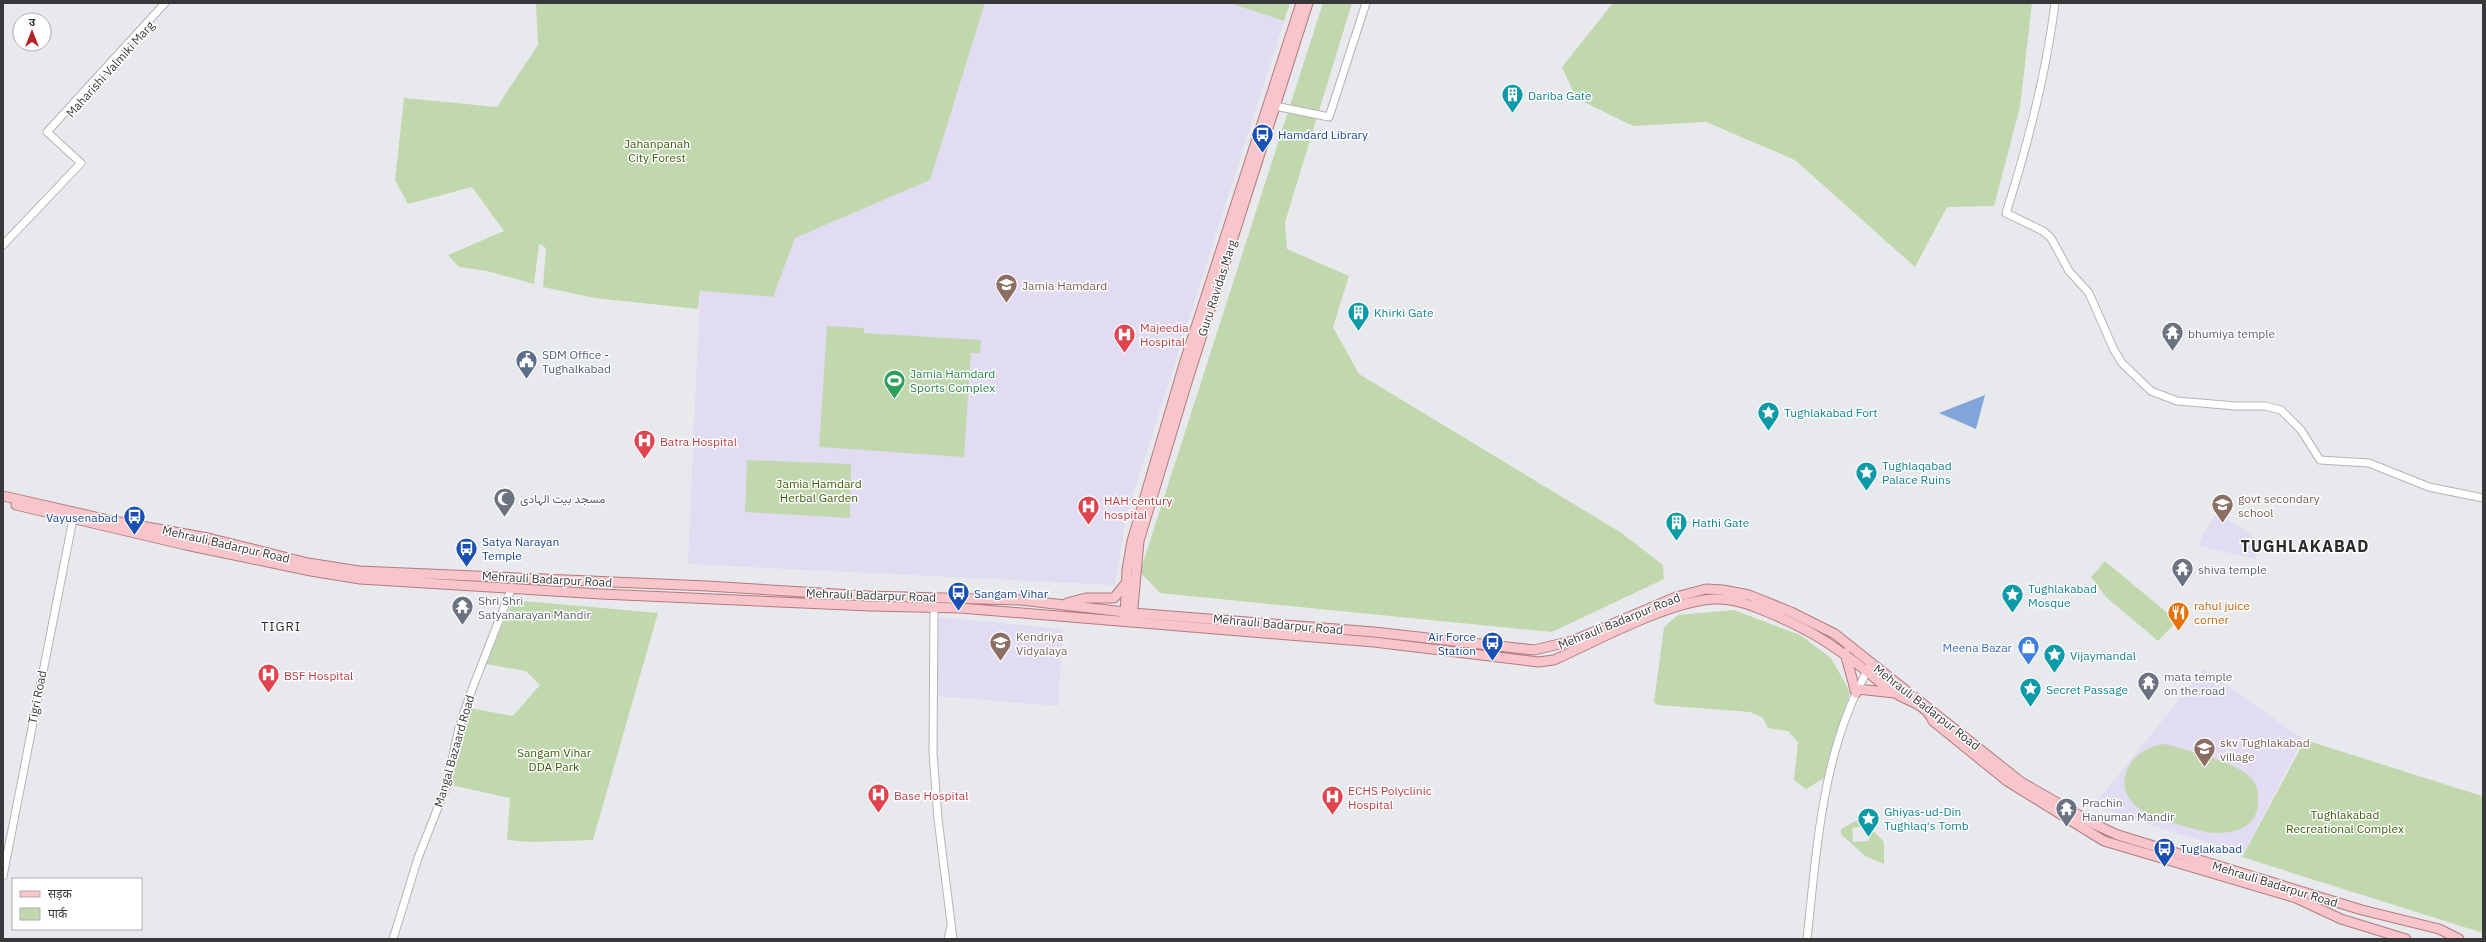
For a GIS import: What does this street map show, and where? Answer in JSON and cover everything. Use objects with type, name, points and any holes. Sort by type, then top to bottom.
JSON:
[{"type":"main road","name":"Guru Ravidas Marg","points":[[1129,618],[1126,582],[1132,541],[1184,364],[1301,3]]},
{"type":"main road","name":"Guru Ravidas Marg","points":[[1129,618],[1139,541],[1188,379],[1308,3]]},
{"type":"main road","name":"Mehrauli Badarpur Road","points":[[3,496],[113,521],[208,538],[308,563],[414,578],[513,587],[877,606],[960,608],[1374,632],[1534,650],[1572,642],[1652,606],[1706,589],[1723,590],[1749,595],[1791,612],[1835,634],[1894,693],[1922,706],[1931,714],[1933,721],[2007,781],[2104,841],[2296,898],[2341,920],[2406,939]]},
{"type":"main road","name":"Mehrauli Badarpur Road","points":[[3,502],[73,519],[334,576],[707,586],[876,596],[1021,600],[1064,604],[1129,618],[1374,642],[1538,662],[1554,660],[1655,615],[1703,600],[1733,601],[1795,623],[1816,634],[1934,711],[2021,782],[2096,825],[2118,835],[2304,893],[2362,910],[2439,929],[2459,939]]},
{"type":"main road","points":[[1064,604],[1079,599],[1114,598],[1122,591],[1126,582]]},
{"type":"main road","points":[[876,596],[877,606]]},
{"type":"main road","points":[[1652,606],[1655,615]]},
{"type":"main road","points":[[1845,653],[1857,691],[1894,693]]},
{"type":"street","name":"Maharishi Valmiki Marg","points":[[49,133],[165,3]]},
{"type":"street","name":"Maharishi Valmiki Marg","points":[[49,133],[170,3]]},
{"type":"street","points":[[1275,106],[1328,117],[1366,3]]},
{"type":"street","points":[[2055,3],[2049,53],[2037,97],[2032,128],[2006,213],[2043,231],[2050,238],[2069,271],[2089,293],[2114,350],[2122,363],[2151,391],[2177,402],[2236,406],[2265,406],[2281,410],[2301,430],[2320,460],[2369,463],[2429,487],[2483,498]]},
{"type":"street","points":[[3,245],[80,163],[49,133]]},
{"type":"street","name":"Tigri Road","points":[[3,876],[73,519]]},
{"type":"street","name":"Mangal Bazaard Road","points":[[393,939],[418,858],[446,787],[474,689],[513,587]]},
{"type":"street","points":[[934,607],[933,753],[938,819],[953,939]]},
{"type":"street","points":[[1807,939],[1824,796],[1841,734],[1857,691],[1869,668]]},
{"type":"street","points":[[948,939],[951,926]]},
{"type":"shaded area","points":[[985,3],[1229,3],[1284,21],[1126,517],[1115,585],[688,564],[700,291],[773,297],[795,238],[930,180]]},
{"type":"shaded area","name":"govt secondary school","points":[[2217,512],[2259,540],[2256,559],[2199,546],[2201,538]]},
{"type":"shaded area","name":"Kendriya Vidyalaya","points":[[938,617],[1063,629],[1058,706],[938,696]]},
{"type":"shaded area","name":"skv Tughlakabad village","points":[[2204,669],[2303,739],[2243,854],[2101,809],[2098,800]]},
{"type":"green space","name":"Jahanpanah City Forest","points":[[536,3],[985,3],[930,180],[795,238],[773,297],[700,291],[698,309],[595,298],[543,287],[546,248],[539,244],[534,284],[487,271],[459,267],[448,255],[504,231],[472,187],[408,204],[395,180],[404,98],[497,107],[538,45]]},
{"type":"green space","points":[[1229,3],[1290,3],[1284,21]]},
{"type":"green space","points":[[1323,3],[1352,3],[1285,222],[1287,249],[1349,276],[1333,327],[1359,374],[1620,532],[1663,565],[1664,579],[1552,632],[1160,593],[1140,572]]},
{"type":"green space","points":[[1613,3],[2032,3],[2020,107],[1994,206],[1947,207],[1915,267],[1795,160],[1706,122],[1633,126],[1576,98],[1562,67]]},
{"type":"green space","name":"Jamia Hamdard Sports Complex","points":[[827,326],[864,328],[864,333],[981,340],[980,353],[971,353],[964,457],[819,447]]},
{"type":"green space","name":"Jamia Hamdard Herbal Garden","points":[[747,460],[851,464],[850,518],[745,512]]},
{"type":"green space","points":[[2105,561],[2177,621],[2158,641],[2107,598],[2091,577]]},
{"type":"green space","name":"Sangam Vihar DDA Park","points":[[513,600],[658,613],[593,840],[531,842],[507,840],[510,798],[451,785],[470,708],[513,716],[540,685],[526,671],[486,664]]},
{"type":"green space","points":[[1734,610],[1800,635],[1831,658],[1850,692],[1824,778],[1806,789],[1794,780],[1798,742],[1788,731],[1768,728],[1763,718],[1750,712],[1658,705],[1654,702],[1664,627],[1678,615]]},
{"type":"green space","name":"Tughlakabad Recreational Complex","points":[[2305,740],[2482,796],[2483,933],[2242,857]]},
{"type":"green space","points":[[2166,744],[2223,762],[2244,772],[2252,779],[2257,790],[2258,798],[2254,817],[2249,823],[2243,828],[2226,833],[2207,832],[2183,826],[2146,813],[2131,801],[2126,790],[2124,780],[2127,769],[2133,760],[2142,752],[2153,746]]},
{"type":"green space","points":[[1861,818],[1884,842],[1884,864],[1865,856],[1841,834],[1841,829]],"holes":[[[1868,826],[1869,841],[1853,842],[1852,828]]]},
{"type":"water","points":[[1985,395],[1976,429],[1939,413]]},
{"type":"place","name":"Dariba Gate","points":[[1512,114]]},
{"type":"place","name":"Hamdard Library","points":[[1263,154]]},
{"type":"place","name":"Jamia Hamdard","points":[[1006,304]]},
{"type":"place","name":"Khirki Gate","points":[[1359,332]]},
{"type":"place","name":"bhumiya temple","points":[[2173,352]]},
{"type":"place","name":"Majeedia Hospital","points":[[1125,354]]},
{"type":"place","name":"SDM Office - Tughalkabad","points":[[527,380]]},
{"type":"place","name":"Jamia Hamdard Sports Complex","points":[[895,400]]},
{"type":"place","name":"Tughlakabad Fort","points":[[1768,432]]},
{"type":"place","name":"Batra Hospital","points":[[644,460]]},
{"type":"place","name":"Tughlaqabad Palace Ruins","points":[[1866,492]]},
{"type":"place","name":"مسجد بیت الہادی","points":[[504,518]]},
{"type":"place","name":"govt secondary school","points":[[2223,524]]},
{"type":"place","name":"HAH century hospital","points":[[1088,526]]},
{"type":"place","name":"Vayusenabad","points":[[134,536]]},
{"type":"place","name":"Hathi Gate","points":[[1677,542]]},
{"type":"place","name":"Satya Narayan Temple","points":[[467,568]]},
{"type":"place","name":"shiva temple","points":[[2183,588]]},
{"type":"place","name":"Sangam Vihar","points":[[959,612]]},
{"type":"place","name":"Tughlakabad Mosque","points":[[2013,614]]},
{"type":"place","name":"Shri Shri Satyanarayan Mandir","points":[[462,626]]},
{"type":"place","name":"rahul juice corner","points":[[2178,632]]},
{"type":"place","name":"Kendriya Vidyalaya","points":[[1000,662]]},
{"type":"place","name":"Air Force Station","points":[[1492,662]]},
{"type":"place","name":"Meena Bazar","points":[[2028,666]]},
{"type":"place","name":"Vijaymandal","points":[[2054,674]]},
{"type":"place","name":"BSF Hospital","points":[[268,694]]},
{"type":"place","name":"mata temple on the road","points":[[2149,702]]},
{"type":"place","name":"Secret Passage","points":[[2031,708]]},
{"type":"place","name":"skv Tughlakabad village","points":[[2205,768]]},
{"type":"place","name":"Base Hospital","points":[[879,814]]},
{"type":"place","name":"ECHS Polyclinic Hospital","points":[[1333,816]]},
{"type":"place","name":"Prachin Hanuman Mandir","points":[[2067,828]]},
{"type":"place","name":"Ghiyas-ud-Din Tughlaq's Tomb","points":[[1868,838]]},
{"type":"place","name":"Tuglakabad","points":[[2164,868]]},
{"type":"district","name":"TUGHLAKABAD","points":[[2305,546]]},
{"type":"district","name":"TIGRI","points":[[281,626]]}]
